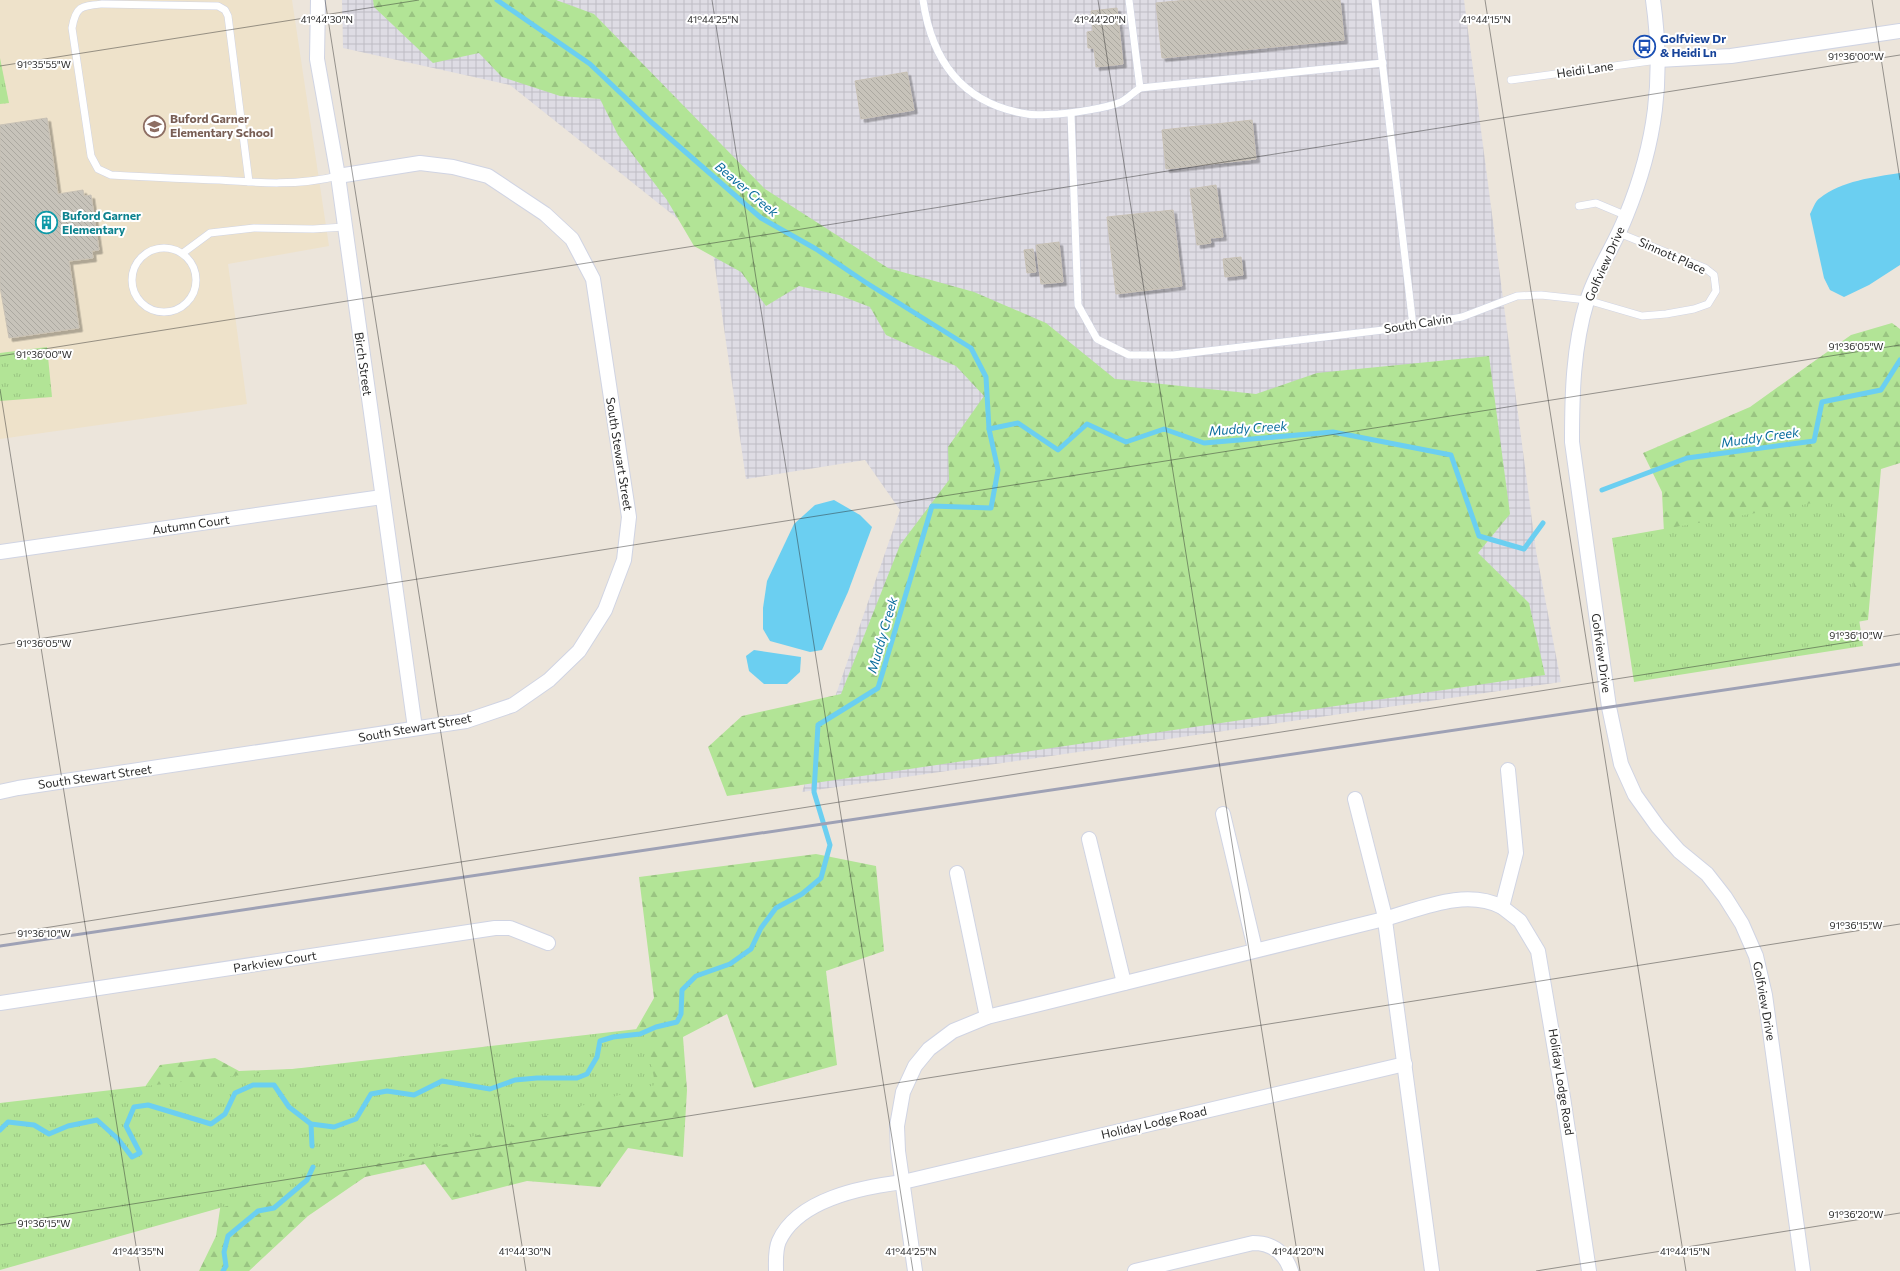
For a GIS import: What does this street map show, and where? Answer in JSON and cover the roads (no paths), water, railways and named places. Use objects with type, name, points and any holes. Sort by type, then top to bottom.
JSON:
[{"type":"street","name":"Birch Street","points":[[318,0],[317,59],[338,176],[415,728]]},
{"type":"street","name":"Golfview Drive","points":[[1653,0],[1658,60],[1656,104],[1647,156],[1627,216],[1587,300],[1576,346],[1572,401],[1572,442],[1609,707],[1621,764],[1635,795],[1658,827],[1679,850],[1707,874],[1725,897],[1742,924],[1756,956],[1765,995],[1803,1271]]},
{"type":"street","points":[[1658,60],[1731,56],[1900,31]]},
{"type":"street","name":"South Stewart Street","points":[[0,792],[18,788],[287,749],[466,721],[513,705],[549,680],[579,651],[605,610],[624,560],[629,517],[593,279],[572,239],[545,214],[488,176],[453,167],[420,163],[338,176]]},
{"type":"street","name":"Autumn Court","points":[[0,552],[382,497]]},
{"type":"street","points":[[1502,907],[1516,852],[1508,770]]},
{"type":"street","points":[[1355,799],[1384,913],[1432,1271]]},
{"type":"street","points":[[1223,814],[1255,949]]},
{"type":"street","points":[[1090,839],[1124,983]]},
{"type":"street","points":[[957,873],[987,1017]]},
{"type":"street","name":"Holiday Lodge Road","points":[[915,1271],[903,1182],[897,1126],[898,1114],[907,1080],[915,1066],[929,1049],[939,1041],[963,1025],[987,1017],[1255,949],[1384,919],[1440,903],[1462,899],[1494,903],[1502,907],[1520,921],[1535,944],[1540,956],[1563,1096],[1589,1271]]},
{"type":"street","name":"Parkview Court","points":[[0,1003],[495,928],[510,928],[548,943]]},
{"type":"street","name":"Holiday Lodge Road","points":[[776,1271],[776,1251],[779,1241],[785,1231],[801,1214],[811,1207],[832,1198],[857,1190],[903,1182],[1405,1064]]},
{"type":"street","points":[[1134,1271],[1253,1243],[1268,1244],[1279,1250],[1284,1255],[1291,1271]]},
{"type":"lane","points":[[923,0],[935,46],[949,73],[971,94],[994,106],[1028,115],[1071,114],[1121,102],[1140,88],[1383,63]]},
{"type":"lane","points":[[1129,0],[1140,88]]},
{"type":"lane","points":[[1375,0],[1413,326]]},
{"type":"lane","points":[[249,182],[228,16],[225,10],[218,6],[102,4],[84,6],[74,15],[72,28],[91,156],[98,169],[111,175],[249,182],[309,182],[338,176]]},
{"type":"lane","name":"Heidi Lane","points":[[1512,80],[1658,60]]},
{"type":"lane","name":"South Calvin","points":[[1071,114],[1078,305],[1097,339],[1129,355],[1173,355],[1413,326],[1462,316],[1517,296],[1540,295],[1587,300]]},
{"type":"lane","points":[[1579,206],[1596,203],[1627,216]]},
{"type":"lane","points":[[183,253],[210,233],[254,228],[313,229],[344,227]]},
{"type":"lane","name":"Sinnott Place","points":[[1587,300],[1642,316],[1666,314],[1694,309],[1708,304],[1716,291],[1714,275],[1705,268],[1619,233]]},
{"type":"lane","points":[[162,247],[173,248],[183,253],[190,260],[195,270],[197,280],[195,291],[190,300],[182,307],[173,311],[162,313],[143,305],[136,296],[132,286],[132,275],[139,260],[151,250],[162,247]]},
{"type":"water","points":[[1900,173],[1900,265],[1869,285],[1844,297],[1830,290],[1824,278],[1810,214],[1815,203],[1828,192],[1838,187],[1869,178]]},
{"type":"water","points":[[834,500],[860,515],[872,527],[848,592],[822,650],[810,652],[770,641],[763,629],[763,608],[767,581],[794,524],[815,505]]},
{"type":"water","points":[[754,650],[801,657],[800,672],[787,684],[764,684],[749,671],[746,656]]},
{"type":"waterway","name":"Beaver Creek","points":[[497,0],[590,64],[650,121],[761,218],[816,249],[865,282],[971,348],[986,377],[989,429]]},
{"type":"waterway","name":"Muddy Creek","points":[[1602,490],[1687,458],[1814,441],[1822,402],[1881,390],[1900,360]]},
{"type":"waterway","name":"Muddy Creek","points":[[0,1130],[8,1122],[34,1125],[49,1134],[68,1126],[97,1120],[118,1139],[132,1157],[140,1153],[126,1126],[134,1107],[148,1105],[211,1124],[225,1114],[235,1093],[253,1085],[274,1085],[289,1107],[311,1124],[334,1127],[356,1119],[371,1094],[387,1091],[414,1095],[442,1081],[490,1089],[515,1080],[537,1078],[577,1078],[587,1074],[597,1057],[600,1041],[613,1037],[640,1034],[656,1027],[677,1022],[681,1014],[682,990],[696,976],[730,964],[751,949],[761,928],[776,908],[802,894],[821,878],[830,845],[814,792],[818,725],[878,688],[932,506],[991,508],[998,470],[989,429],[1018,423],[1058,450],[1087,424],[1126,442],[1164,429],[1204,443],[1333,432],[1451,455],[1479,536],[1524,549],[1543,523]]},
{"type":"waterway","points":[[311,1124],[312,1146]]},
{"type":"waterway","points":[[223,1271],[226,1266],[224,1252],[228,1236],[258,1211],[274,1208],[307,1180],[313,1167]]},
{"type":"railway","points":[[0,946],[1900,664]]},
{"type":"place","name":"Golfview Dr & Heidi Ln","points":[[1645,46]]},
{"type":"place","name":"Buford Garner Elementary School","points":[[155,126]]},
{"type":"place","name":"Buford Garner Elementary","points":[[47,223]]}]
